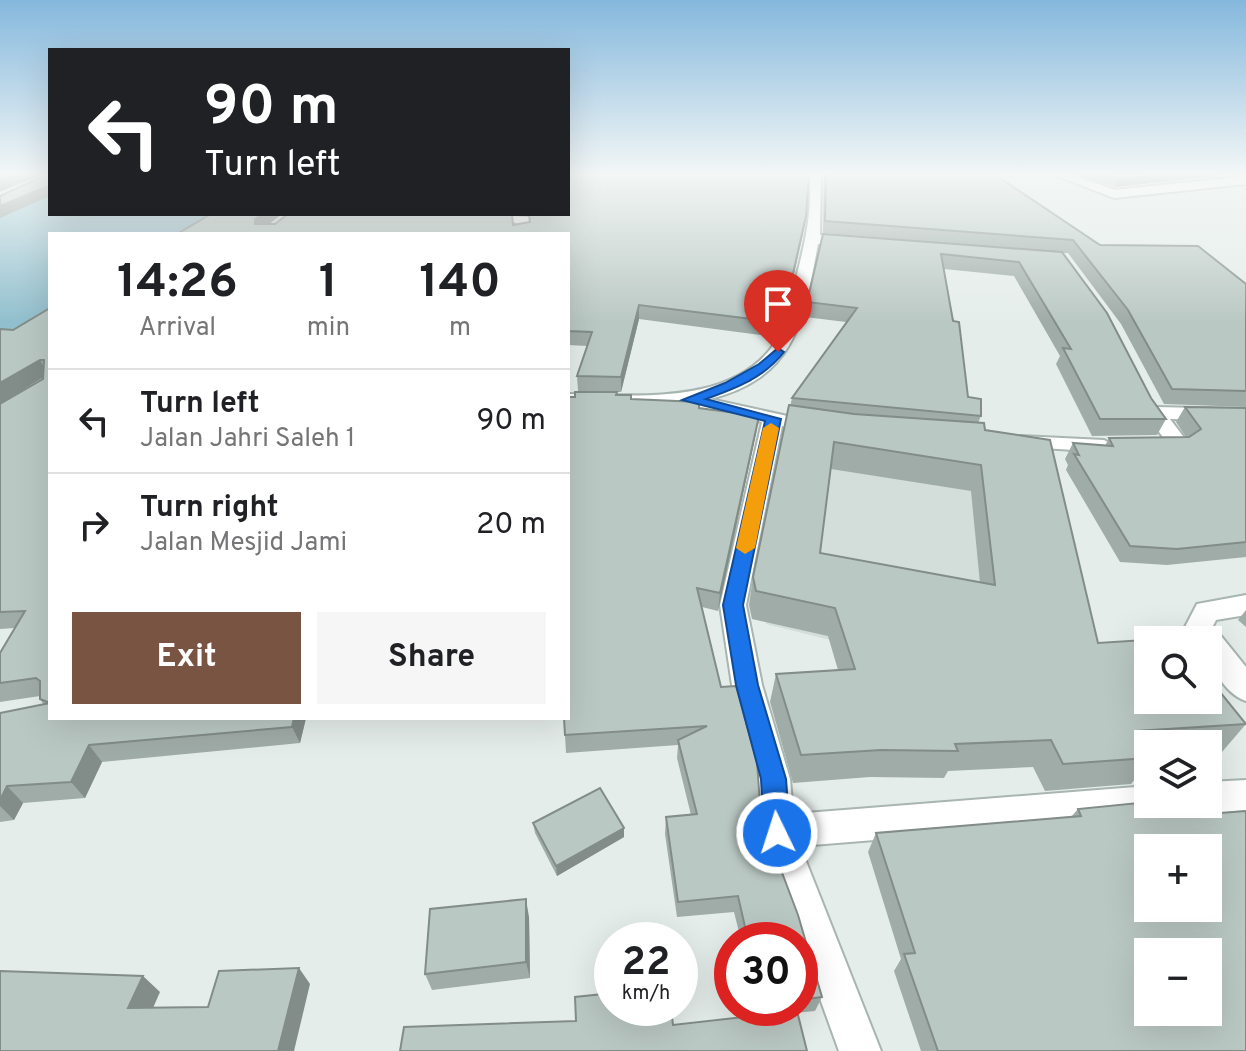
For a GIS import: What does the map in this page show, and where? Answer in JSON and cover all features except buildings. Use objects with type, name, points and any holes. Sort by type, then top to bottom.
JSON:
[{"type":"street","points":[[689,400],[730,386],[764,367],[778,352],[791,331],[812,223]]},
{"type":"street","points":[[811,239],[871,243]]},
{"type":"street","points":[[570,400],[689,400],[773,419],[844,430]]},
{"type":"street","points":[[1150,445],[1178,444],[1152,406],[1246,415]]},
{"type":"street","points":[[773,419],[733,605],[747,685],[773,779],[777,833],[860,1051]]},
{"type":"street","points":[[1006,442],[1122,445]]},
{"type":"street","points":[[1246,605],[1207,611],[1199,627],[1246,689]]},
{"type":"street","points":[[1222,797],[1246,795]]},
{"type":"street","points":[[777,833],[823,826],[1134,803]]},
{"type":"shaded area","points":[[804,437],[1053,464],[1104,708],[766,624]]},
{"type":"water","points":[[0,223],[228,223],[211,232],[48,232],[48,319],[0,345]]},
{"type":"slow traffic","points":[[745,548],[771,428]]},
{"type":"route","points":[[777,833],[773,779],[747,685],[733,605],[773,419],[689,400],[730,386],[764,367],[778,352]]}]
